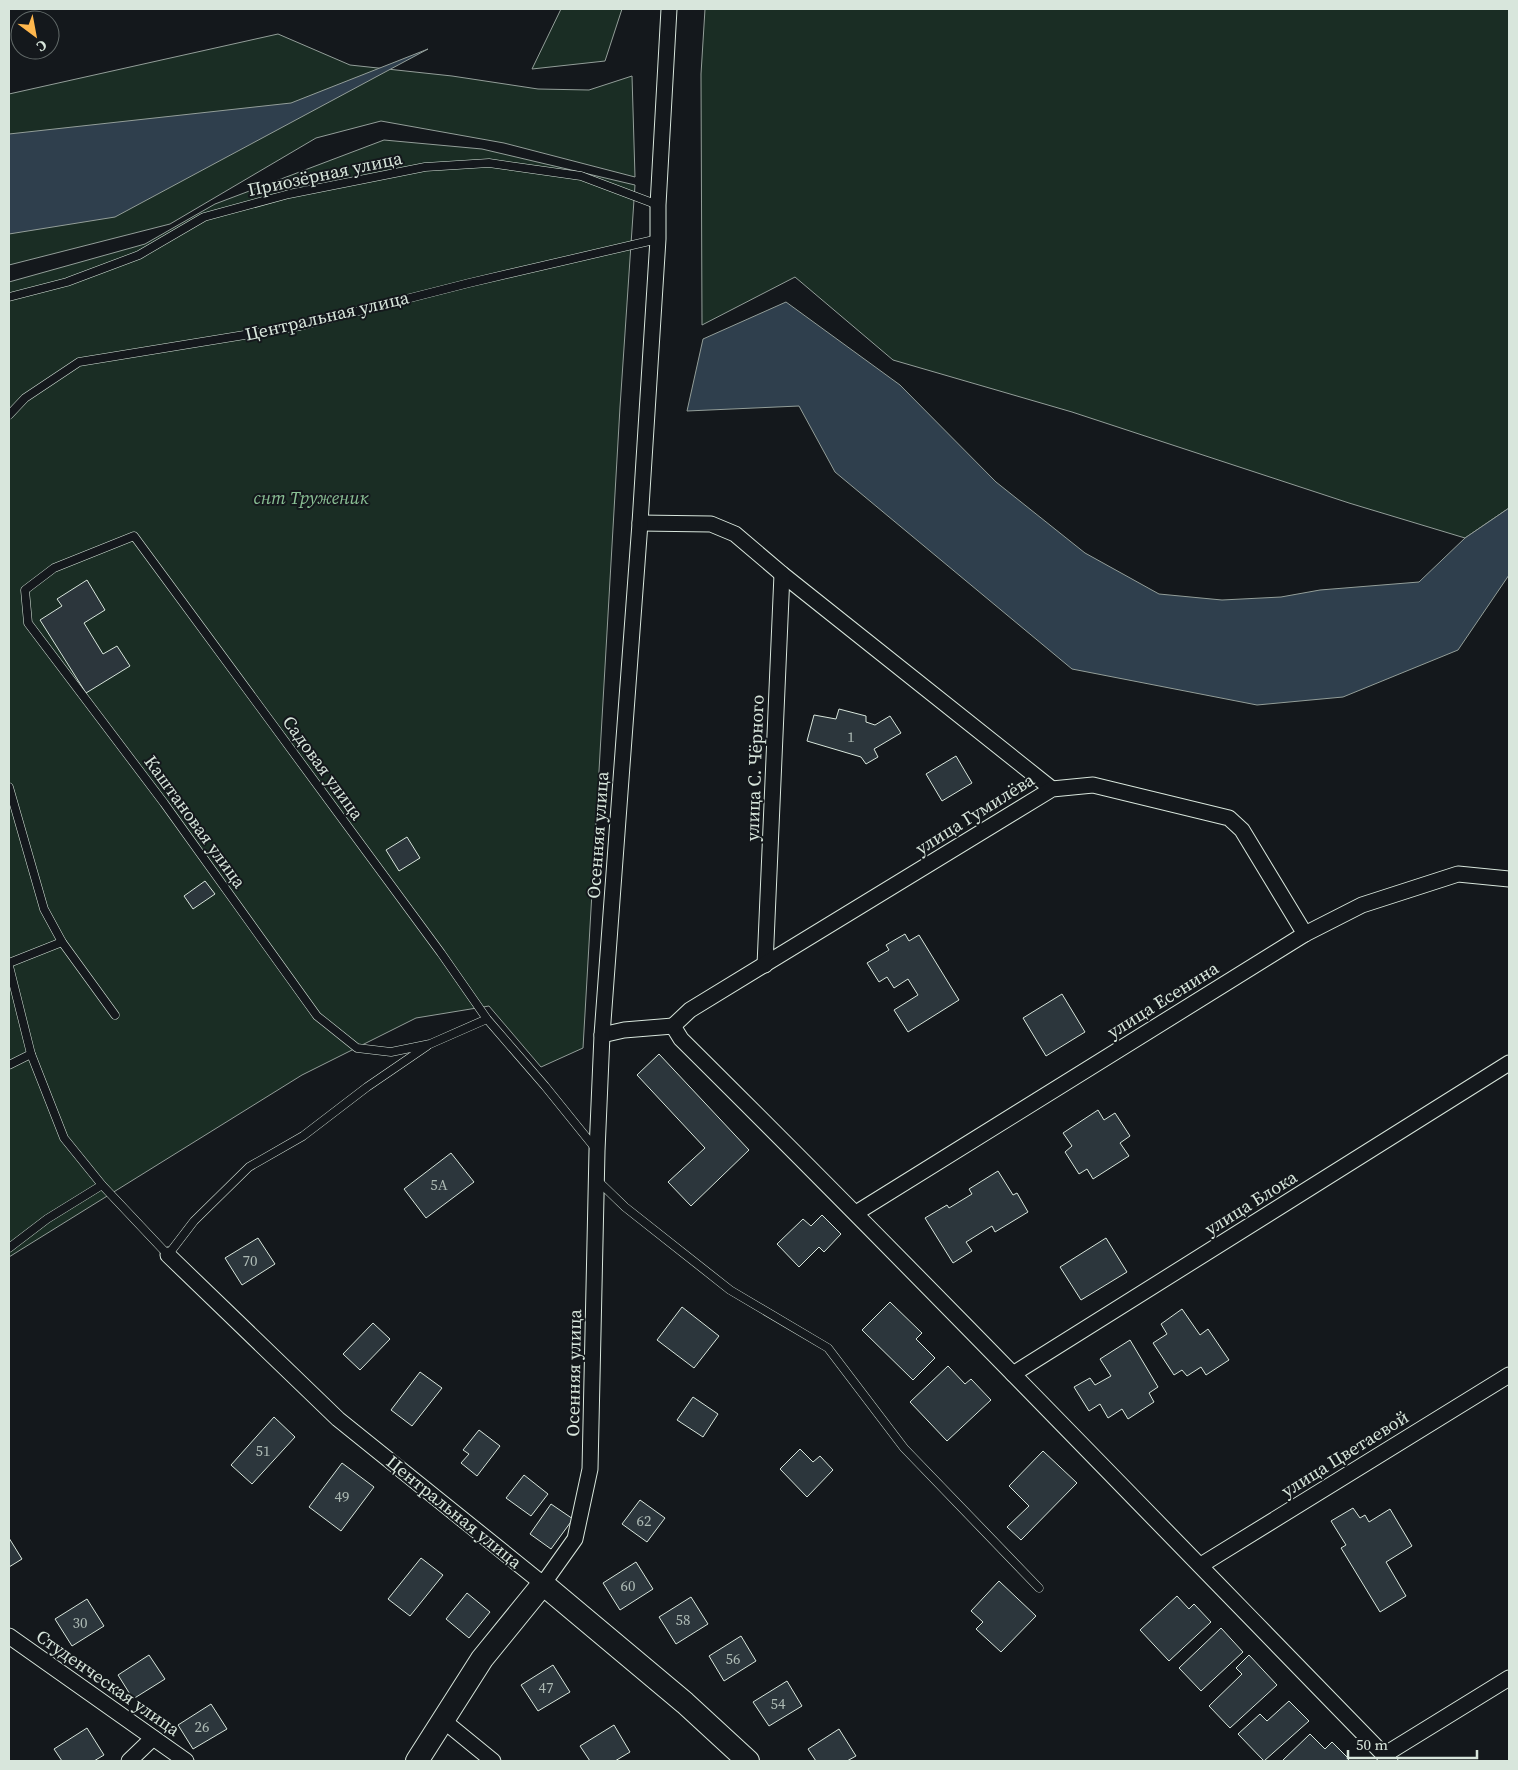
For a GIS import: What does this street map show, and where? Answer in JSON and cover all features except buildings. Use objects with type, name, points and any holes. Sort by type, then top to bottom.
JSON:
[{"type":"street","name":"Осенняя улица","points":[[543,1584],[575,1539],[590,1469],[597,1151],[602,1035],[640,523],[658,239],[668,9]]},
{"type":"street","points":[[640,523],[711,524],[735,534],[782,574],[1052,789]]},
{"type":"street","name":"улица С. Чёрного","points":[[765,964],[782,574]]},
{"type":"street","name":"улица Гумилёва","points":[[673,1026],[690,1010],[1052,789],[1093,785],[1229,818],[1242,830],[1305,934]]},
{"type":"street","name":"улица Есенина","points":[[856,1212],[1305,934],[1362,905],[1458,874],[1509,879]]},
{"type":"street","points":[[602,1035],[624,1030],[673,1026],[682,1039],[856,1212],[1387,1758],[1509,1678]]},
{"type":"street","name":"улица Блока","points":[[1013,1374],[1509,1063]]},
{"type":"street","name":"Центральная улица","points":[[168,1255],[338,1419],[543,1584],[685,1703],[748,1761]]},
{"type":"street","name":"улица Цветаевой","points":[[1201,1565],[1509,1375]]},
{"type":"street","points":[[417,1761],[482,1659],[543,1584]]},
{"type":"street","name":"Студенческая улица","points":[[9,1636],[186,1761]]},
{"type":"street","points":[[444,1721],[493,1761]]},
{"type":"street","points":[[129,1761],[153,1738]]},
{"type":"lane","name":"Приозёрная улица","points":[[9,297],[67,282],[139,255],[204,218],[289,194],[425,167],[489,163],[581,176],[658,205]]},
{"type":"lane","name":"Центральная улица","points":[[9,415],[24,398],[79,362],[300,326],[658,239]]},
{"type":"lane","name":"Садовая улица","points":[[134,536],[441,953],[487,1019]]},
{"type":"lane","name":"Каштановая улица","points":[[134,536],[54,568],[24,590],[28,622],[164,804],[317,1016],[357,1048],[391,1052],[430,1044],[487,1019]]},
{"type":"lane","points":[[9,787],[12,810],[44,909],[62,942],[115,1015]]},
{"type":"lane","points":[[62,942],[9,965],[31,1054],[64,1138],[102,1185],[168,1255],[194,1221],[249,1167],[303,1136],[367,1087],[430,1044]]},
{"type":"lane","points":[[487,1019],[545,1086],[597,1151]]},
{"type":"lane","points":[[9,1064],[31,1054]]},
{"type":"lane","points":[[597,1180],[625,1207],[730,1290],[828,1348],[904,1448],[1039,1588]]},
{"type":"lane","points":[[9,1248],[47,1219],[102,1185]]},
{"type":"green space","points":[[561,9],[622,9],[605,61],[532,69]]},
{"type":"green space","points":[[705,9],[1509,9],[1509,508],[1465,538],[1349,503],[1072,412],[893,360],[795,277],[702,325],[701,74]]},
{"type":"green space","points":[[278,34],[350,65],[452,76],[538,89],[589,90],[632,76],[635,177],[504,143],[381,121],[316,138],[170,224],[9,265],[9,94]]},
{"type":"green space","name":"снт Труженик","points":[[384,140],[482,149],[635,185],[620,407],[583,1048],[541,1067],[489,1006],[416,1018],[302,1075],[9,1257],[9,282],[145,244],[215,204]]},
{"type":"water","points":[[428,49],[115,217],[9,234],[9,134],[291,103]]},
{"type":"water","points":[[786,302],[900,385],[996,482],[1085,553],[1159,594],[1222,600],[1281,597],[1320,590],[1419,582],[1465,538],[1509,508],[1509,575],[1458,650],[1343,697],[1257,705],[1072,669],[835,472],[799,406],[687,411],[703,339]]}]
